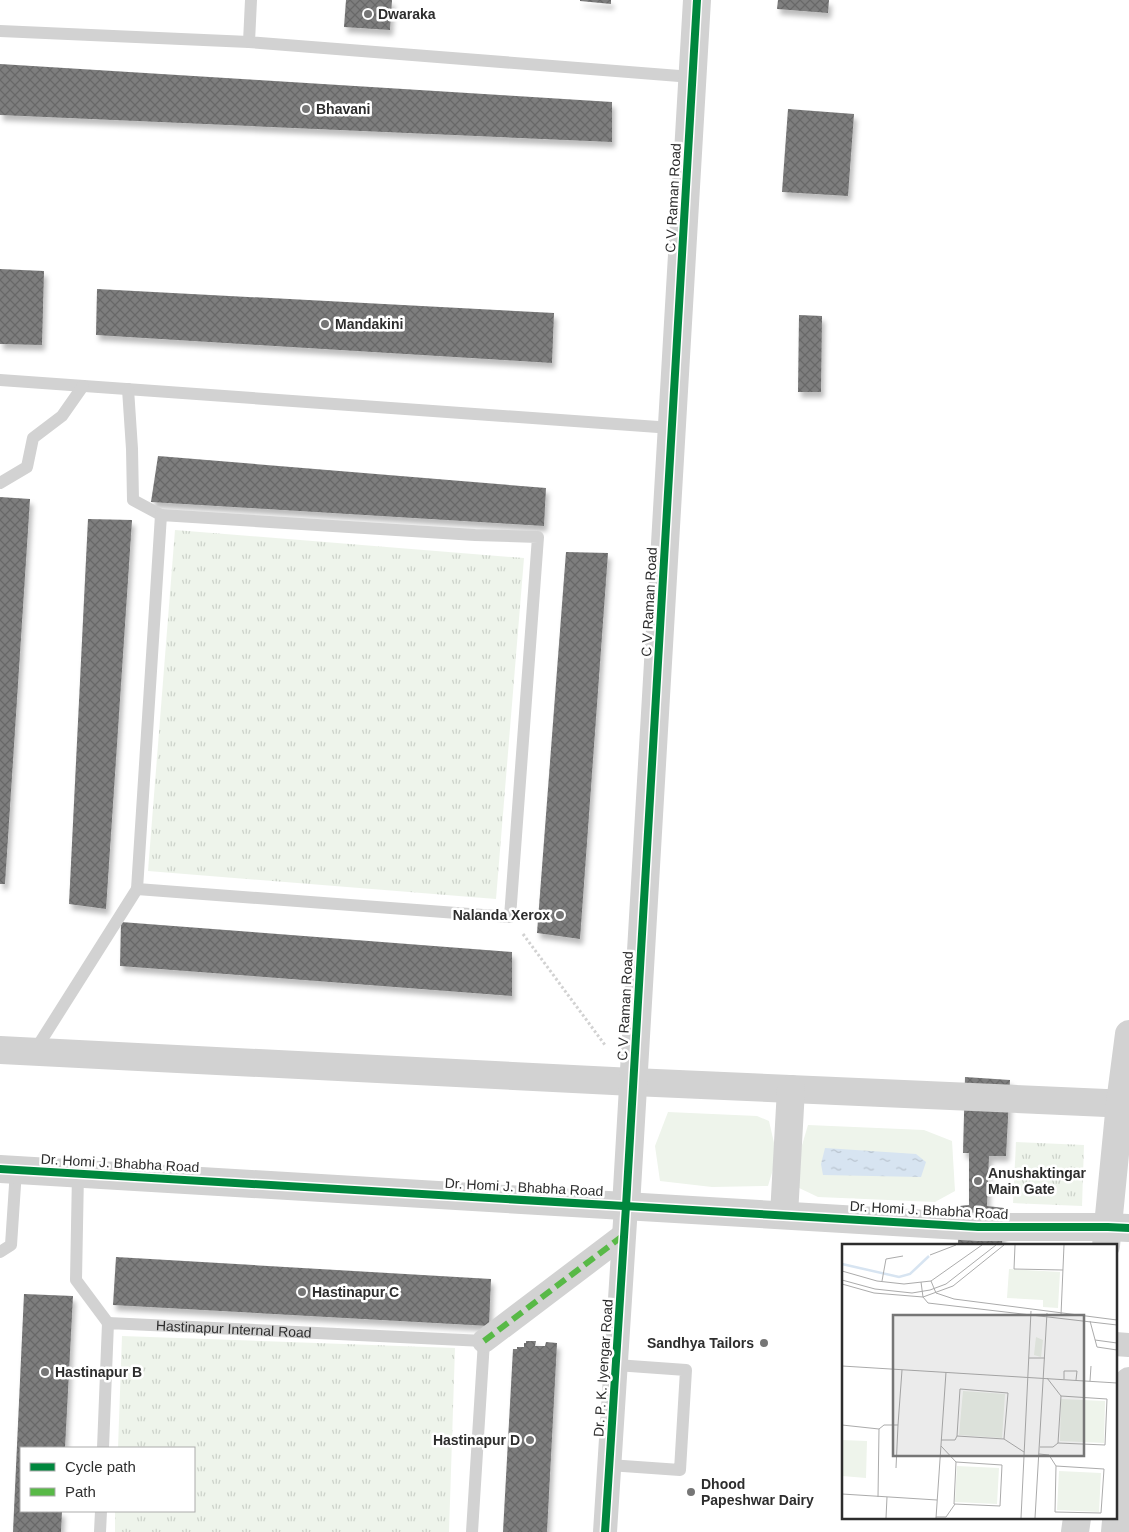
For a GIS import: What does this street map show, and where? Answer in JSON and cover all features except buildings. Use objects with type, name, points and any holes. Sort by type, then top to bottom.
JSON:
[{"type":"street","name":"C V Raman Road","points":[[626,1206],[697,0]]},
{"type":"street","points":[[1114,1234],[1129,1034]]},
{"type":"street","points":[[0,1050],[633,1082],[1124,1103]]},
{"type":"street","points":[[784,1215],[791,1089]]},
{"type":"street","name":"Dr. Homi J. Bhabha Road","points":[[8,1169],[1114,1234]]},
{"type":"street","name":"Dr. P. K. Iyengar Road","points":[[605,1532],[626,1206]]},
{"type":"street","points":[[484,1341],[624,1234]]},
{"type":"street","points":[[1116,1344],[1129,1345]]},
{"type":"street","points":[[1115,1532],[1129,1381]]},
{"type":"lane","points":[[249,42],[251,0]]},
{"type":"lane","points":[[0,31],[249,42],[692,78]]},
{"type":"lane","points":[[0,380],[672,428]]},
{"type":"lane","points":[[0,483],[27,467],[32,438],[62,416],[83,386]]},
{"type":"lane","points":[[128,389],[133,500],[162,515],[475,535],[538,537],[510,918],[137,889]]},
{"type":"lane","points":[[34,1052],[137,889],[162,515]]},
{"type":"lane","points":[[0,1252],[11,1245],[8,1169]]},
{"type":"lane","points":[[78,1173],[76,1280],[108,1323],[103,1447]]},
{"type":"lane","name":"Hastinapur Internal Road","points":[[108,1323],[484,1341]]},
{"type":"lane","points":[[472,1532],[484,1341]]},
{"type":"lane","points":[[609,1466],[680,1470],[686,1370],[616,1365]]},
{"type":"lane","points":[[100,1532],[101,1512]]},
{"type":"path","points":[[510,918],[633,1082]]},
{"type":"green space","points":[[175,530],[524,558],[496,899],[148,871]]},
{"type":"green space","points":[[668,1112],[757,1116],[769,1121],[777,1156],[768,1186],[712,1187],[660,1181],[655,1146]]},
{"type":"green space","points":[[808,1125],[924,1130],[952,1141],[955,1191],[935,1202],[818,1197],[797,1187],[800,1152]]},
{"type":"green space","points":[[1016,1142],[1084,1145],[1082,1206],[1013,1203]]},
{"type":"green space","points":[[122,1336],[455,1348],[449,1532],[115,1532],[115,1512],[195,1512],[195,1447],[118,1447]]},
{"type":"water","points":[[825,1148],[916,1154],[926,1162],[921,1177],[823,1175],[821,1164]]},
{"type":"marked path","points":[[484,1341],[624,1235]]},
{"type":"cycle path","points":[[605,1532],[697,0]]},
{"type":"cycle path","points":[[0,1169],[978,1227],[1129,1228]]},
{"type":"place","name":"Dwaraka","points":[[368,14]]},
{"type":"place","name":"Bhavani","points":[[306,109]]},
{"type":"place","name":"Mandakini","points":[[325,324]]},
{"type":"place","name":"Nalanda Xerox","points":[[560,915]]},
{"type":"place","name":"Anushaktingar Main Gate","points":[[978,1181]]},
{"type":"place","name":"Hastinapur C","points":[[302,1292]]},
{"type":"place","name":"Sandhya Tailors","points":[[764,1343]]},
{"type":"place","name":"Hastinapur B","points":[[45,1372]]},
{"type":"place","name":"Hastinapur D","points":[[530,1440]]},
{"type":"place","name":"Dhood Papeshwar Dairy","points":[[691,1492]]}]
